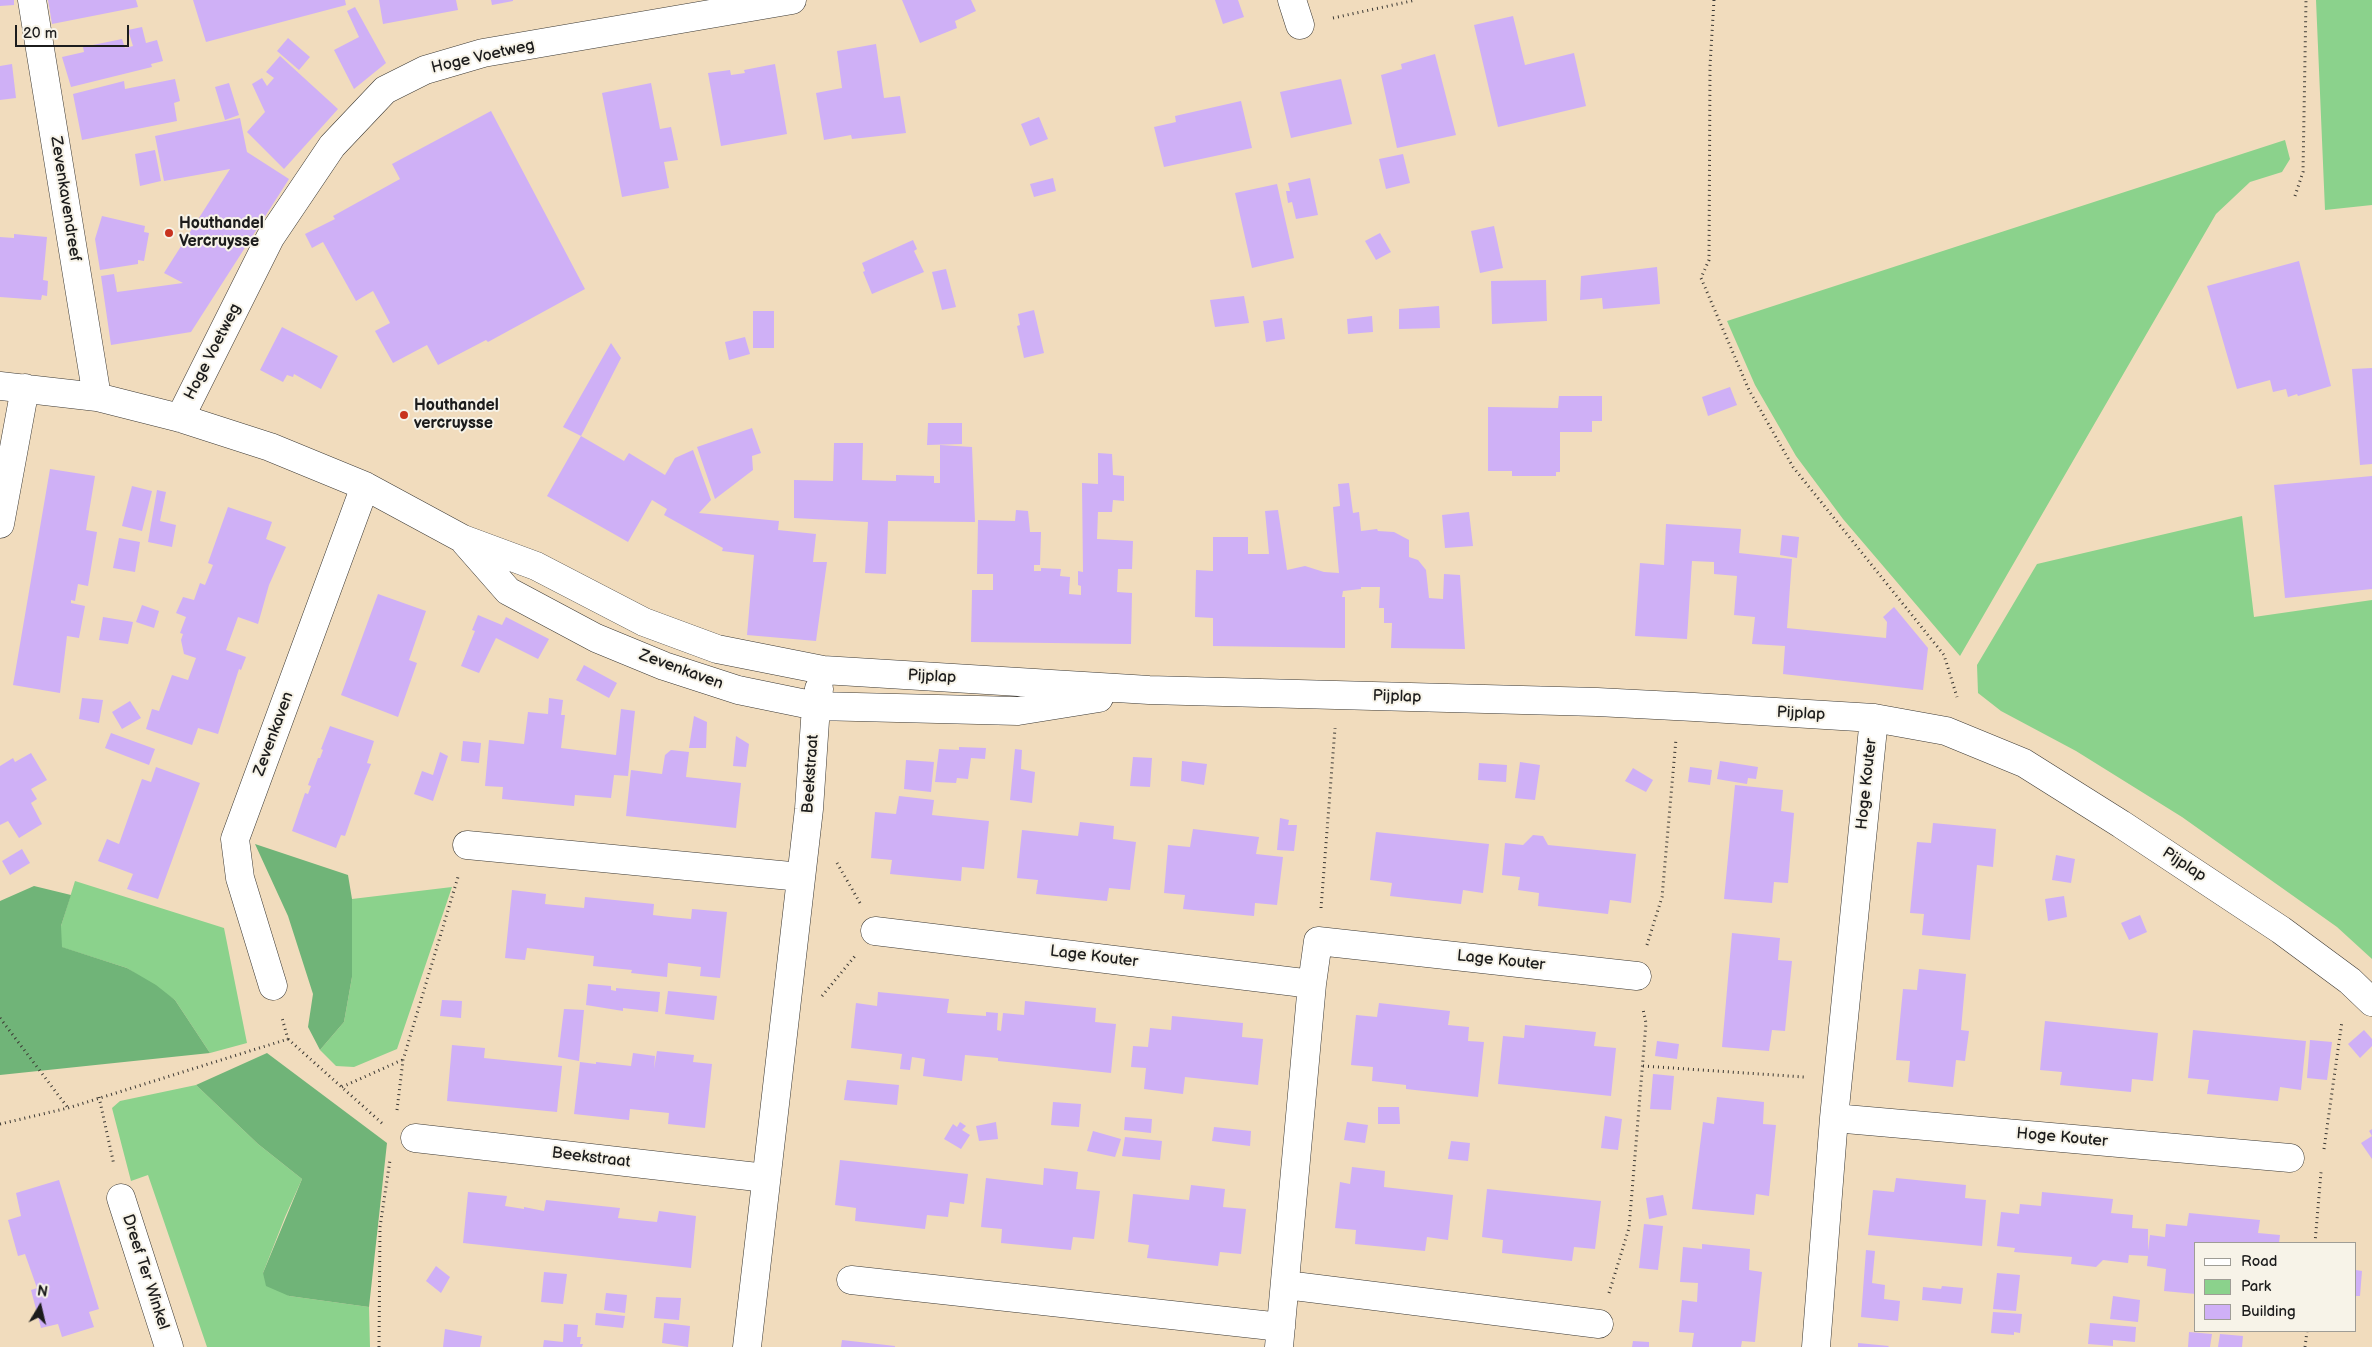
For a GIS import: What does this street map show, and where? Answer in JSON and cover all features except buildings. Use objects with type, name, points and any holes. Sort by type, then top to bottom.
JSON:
[{"type":"street","name":"Zevenkavendreef","points":[[32,0],[97,398]]},
{"type":"street","name":"Hoge Voetweg","points":[[180,418],[270,238],[332,146],[385,90],[426,70],[483,53],[792,0]]},
{"type":"street","name":"Zevenkaven","points":[[0,524],[13,387],[97,398],[180,418],[270,447],[365,486],[463,539],[536,566],[644,622],[718,649]]},
{"type":"street","name":"Zevenkaven","points":[[273,986],[240,878],[235,839],[365,486]]},
{"type":"street","name":"Zevenkaven","points":[[463,539],[508,590],[596,638],[664,666],[738,690],[816,706]]},
{"type":"street","name":"Pijplap","points":[[718,649],[823,670],[1149,690],[1596,702],[1874,718],[1946,731],[2024,763],[2207,880],[2281,930],[2350,981],[2372,1002]]},
{"type":"street","name":"Beekstraat","points":[[747,1347],[801,877],[816,706],[823,670]]},
{"type":"street","name":"Pijplap","points":[[816,706],[1018,711],[1149,690]]},
{"type":"street","name":"Hoge Kouter","points":[[1816,1347],[1834,1118],[1874,718]]},
{"type":"street","points":[[467,845],[801,877]]},
{"type":"street","name":"Lage Kouter","points":[[875,931],[1312,984]]},
{"type":"street","name":"Lage Kouter","points":[[1318,941],[1637,976]]},
{"type":"street","points":[[851,1280],[1280,1337],[1312,984],[1318,941]]},
{"type":"street","name":"Hoge Kouter","points":[[1834,1118],[2290,1158]]},
{"type":"street","name":"Beekstraat","points":[[415,1138],[766,1178]]},
{"type":"street","name":"Dreef Ter Winkel","points":[[120,1198],[169,1347]]},
{"type":"street","points":[[1286,1285],[1599,1324]]},
{"type":"path","points":[[1296,12],[1416,0]]},
{"type":"path","points":[[1714,0],[1710,76],[1709,260],[1701,278],[1749,390],[1793,467],[1944,655],[1957,697]]},
{"type":"path","points":[[2295,196],[2303,172],[2306,0]]},
{"type":"path","points":[[1318,941],[1338,695]]},
{"type":"path","points":[[1599,1324],[1630,1228],[1646,1023],[1637,976],[1662,897],[1679,707]]},
{"type":"path","points":[[397,1116],[403,1060],[467,845]]},
{"type":"path","points":[[818,1001],[875,931],[837,862]]},
{"type":"path","points":[[2322,1159],[2350,981]]},
{"type":"path","points":[[273,986],[288,1039],[388,1128]]},
{"type":"path","points":[[0,1018],[68,1108]]},
{"type":"path","points":[[0,1124],[68,1108],[288,1039]]},
{"type":"path","points":[[342,1087],[403,1060]]},
{"type":"path","points":[[1643,1066],[1838,1079]]},
{"type":"path","points":[[99,1097],[120,1198]]},
{"type":"path","points":[[379,1347],[380,1227],[392,1153]]},
{"type":"path","points":[[2315,1242],[2321,1168]]},
{"type":"path","points":[[2306,1347],[2307,1332]]},
{"type":"green space","points":[[2316,0],[2372,0],[2372,205],[2325,210]]},
{"type":"green space","points":[[2285,140],[2290,159],[2282,172],[2250,182],[2216,214],[1960,656],[1843,519],[1796,456],[1755,385],[1727,321]]},
{"type":"green space","points":[[2242,516],[2254,617],[2372,600],[2372,959],[2337,927],[2182,817],[2076,751],[2001,711],[1978,693],[1977,665],[2037,564]]},
{"type":"green space","points":[[255,844],[348,875],[352,899],[352,977],[344,1022],[320,1050],[308,1027],[313,994],[288,916]]},
{"type":"green space","points":[[75,881],[224,928],[247,1043],[210,1053],[175,1000],[127,968],[61,947],[61,926]]},
{"type":"green space","points":[[34,886],[71,895],[61,926],[62,947],[127,968],[156,985],[175,1000],[210,1053],[0,1075],[0,901]]},
{"type":"green space","points":[[452,887],[397,1049],[354,1067],[336,1066],[320,1050],[344,1022],[352,977],[352,899]]},
{"type":"green space","points":[[267,1053],[387,1143],[369,1307],[289,1296],[266,1286],[263,1273],[302,1179],[258,1144],[196,1085]]},
{"type":"green space","points":[[196,1085],[258,1144],[302,1179],[263,1273],[289,1296],[369,1307],[370,1347],[207,1347],[148,1175],[131,1181],[112,1108],[120,1101]]},
{"type":"place","name":"Houthandel Vercruysse","points":[[169,233]]},
{"type":"place","name":"Houthandel vercruysse","points":[[404,415]]}]
